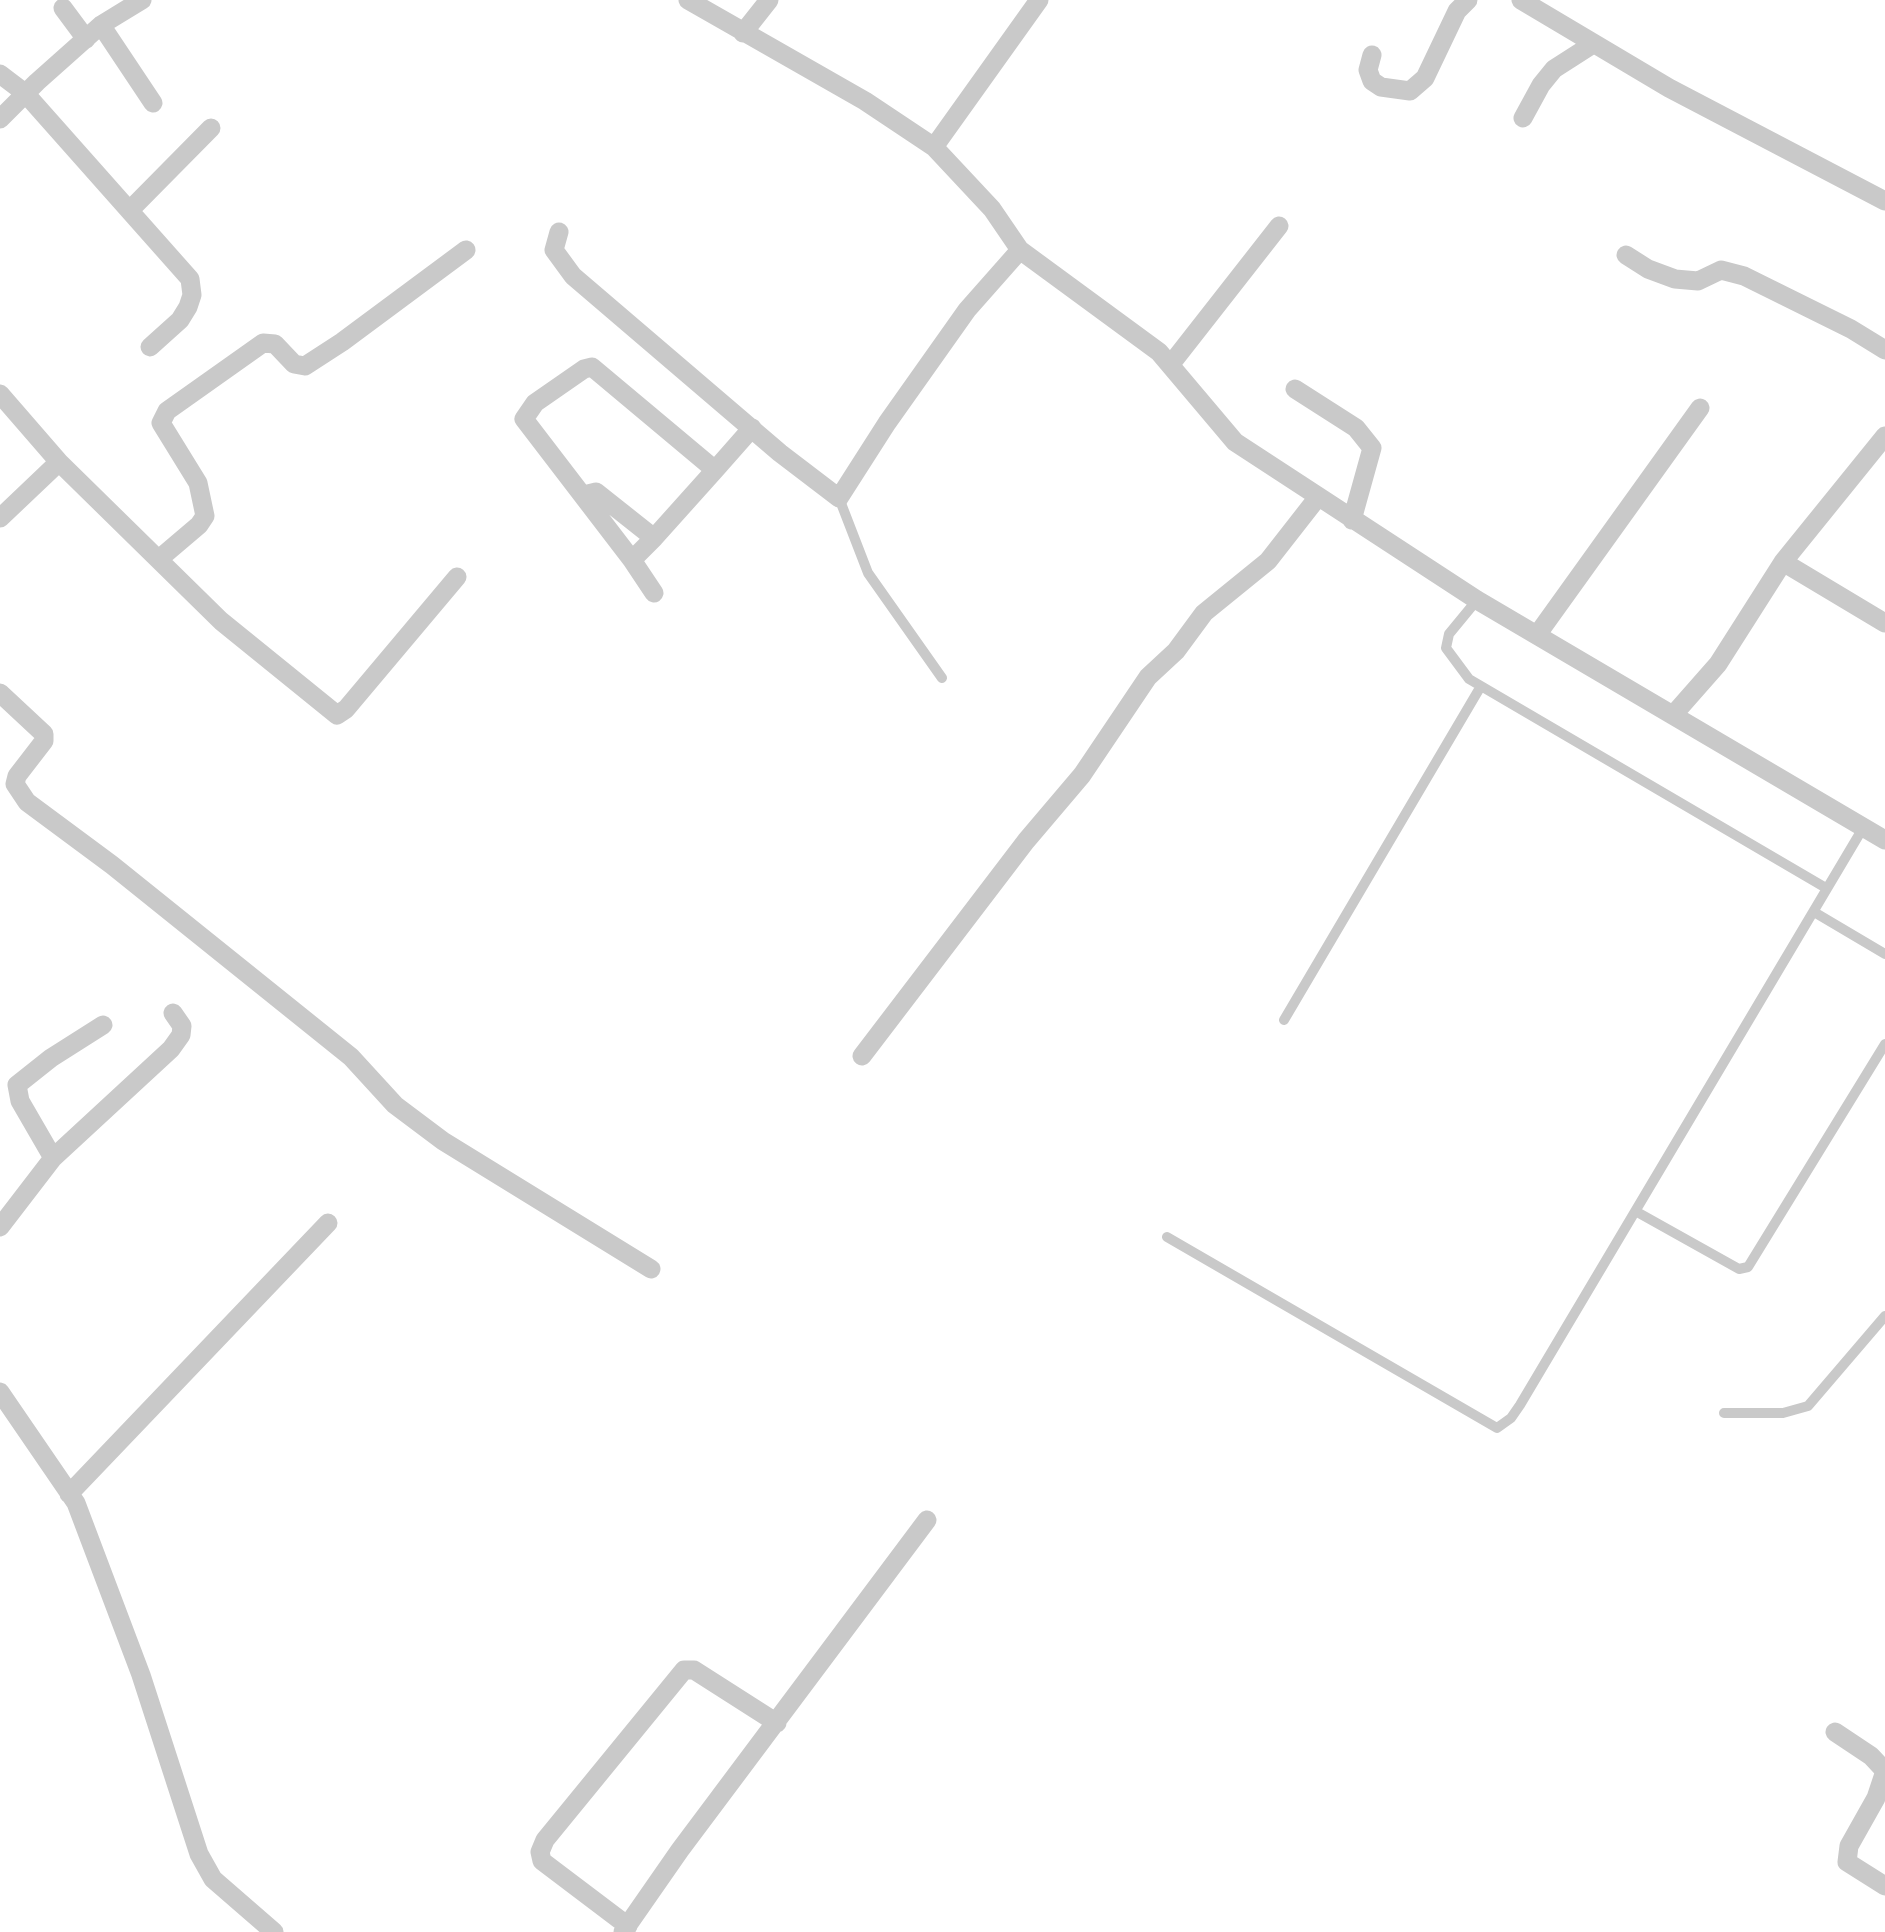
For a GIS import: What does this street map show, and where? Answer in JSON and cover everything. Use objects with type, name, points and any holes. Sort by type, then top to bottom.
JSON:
[{"type":"street","points":[[0,119],[25,93],[102,25],[142,0]]},
{"type":"street","points":[[688,0],[854,94],[933,147],[992,209],[1020,250],[1159,352],[1235,442],[1477,600],[1885,841]]},
{"type":"street","points":[[743,33],[769,0]]},
{"type":"street","points":[[933,147],[1039,0]]},
{"type":"street","points":[[1372,55],[1368,70],[1371,81],[1381,87],[1410,91],[1425,78],[1457,11],[1468,0]]},
{"type":"street","points":[[1521,0],[1669,88],[1885,201]]},
{"type":"street","points":[[63,8],[86,39]]},
{"type":"street","points":[[102,25],[153,103]]},
{"type":"street","points":[[1523,118],[1554,69],[1593,44]]},
{"type":"street","points":[[0,74],[25,93],[190,279],[192,295],[188,307],[180,320],[150,347]]},
{"type":"street","points":[[130,210],[211,128]]},
{"type":"street","points":[[1171,364],[1279,226]]},
{"type":"street","points":[[559,232],[555,250],[573,276],[839,498],[887,423],[967,310],[1020,250]]},
{"type":"street","points":[[159,559],[199,525],[205,516],[198,483],[161,423],[167,411],[263,343],[275,344],[294,364],[305,366],[466,250]]},
{"type":"street","points":[[1626,255],[1648,269],[1675,279],[1698,281],[1721,270],[1737,274],[1819,313],[1885,350]]},
{"type":"street","points":[[654,593],[584,495],[524,419],[535,403],[584,369],[592,367],[715,470]]},
{"type":"street","points":[[1296,389],[1356,428],[1372,448],[1352,520]]},
{"type":"street","points":[[0,394],[59,462],[220,621],[337,715],[346,709],[457,577]]},
{"type":"street","points":[[1536,635],[1700,408]]},
{"type":"street","points":[[632,560],[752,428]]},
{"type":"street","points":[[1674,714],[1718,664],[1783,562],[1885,436]]},
{"type":"street","points":[[0,519],[59,462]]},
{"type":"street","points":[[584,495],[597,492],[654,538]]},
{"type":"street","points":[[862,1056],[1026,841],[1082,775],[1148,677],[1176,651],[1204,613],[1268,561],[1318,497]]},
{"type":"street","points":[[1783,562],[1885,623]]},
{"type":"street","points":[[0,693],[44,734],[44,741],[17,776],[15,783],[27,802],[112,865],[195,935],[351,1057],[404,1112],[465,1155],[651,1269]]},
{"type":"street","points":[[0,1227],[53,1158],[171,1049],[181,1035],[182,1026],[173,1013]]},
{"type":"street","points":[[53,1158],[20,1101],[17,1085],[103,1025]]},
{"type":"street","points":[[69,1494],[328,1223]]},
{"type":"street","points":[[0,1392],[76,1503],[141,1675],[199,1854],[213,1879],[274,1932]]},
{"type":"street","points":[[777,1723],[694,1670],[684,1670],[545,1840],[540,1852],[542,1860],[626,1929],[680,1850],[777,1723],[927,1520]]},
{"type":"street","points":[[1835,1732],[1871,1756],[1885,1771],[1876,1798],[1849,1846],[1847,1862],[1885,1886]]},
{"type":"lane","points":[[839,498],[868,573],[942,678]]},
{"type":"lane","points":[[1477,600],[1449,634],[1446,648],[1469,679],[1826,888]]},
{"type":"lane","points":[[1284,1020],[1481,686]]},
{"type":"lane","points":[[1167,1237],[1497,1428],[1511,1418],[1520,1405],[1863,828]]},
{"type":"lane","points":[[1814,912],[1885,954]]},
{"type":"lane","points":[[1637,1212],[1739,1269],[1748,1268],[1885,1044]]},
{"type":"lane","points":[[1724,1413],[1783,1413],[1808,1406],[1885,1316]]}]
